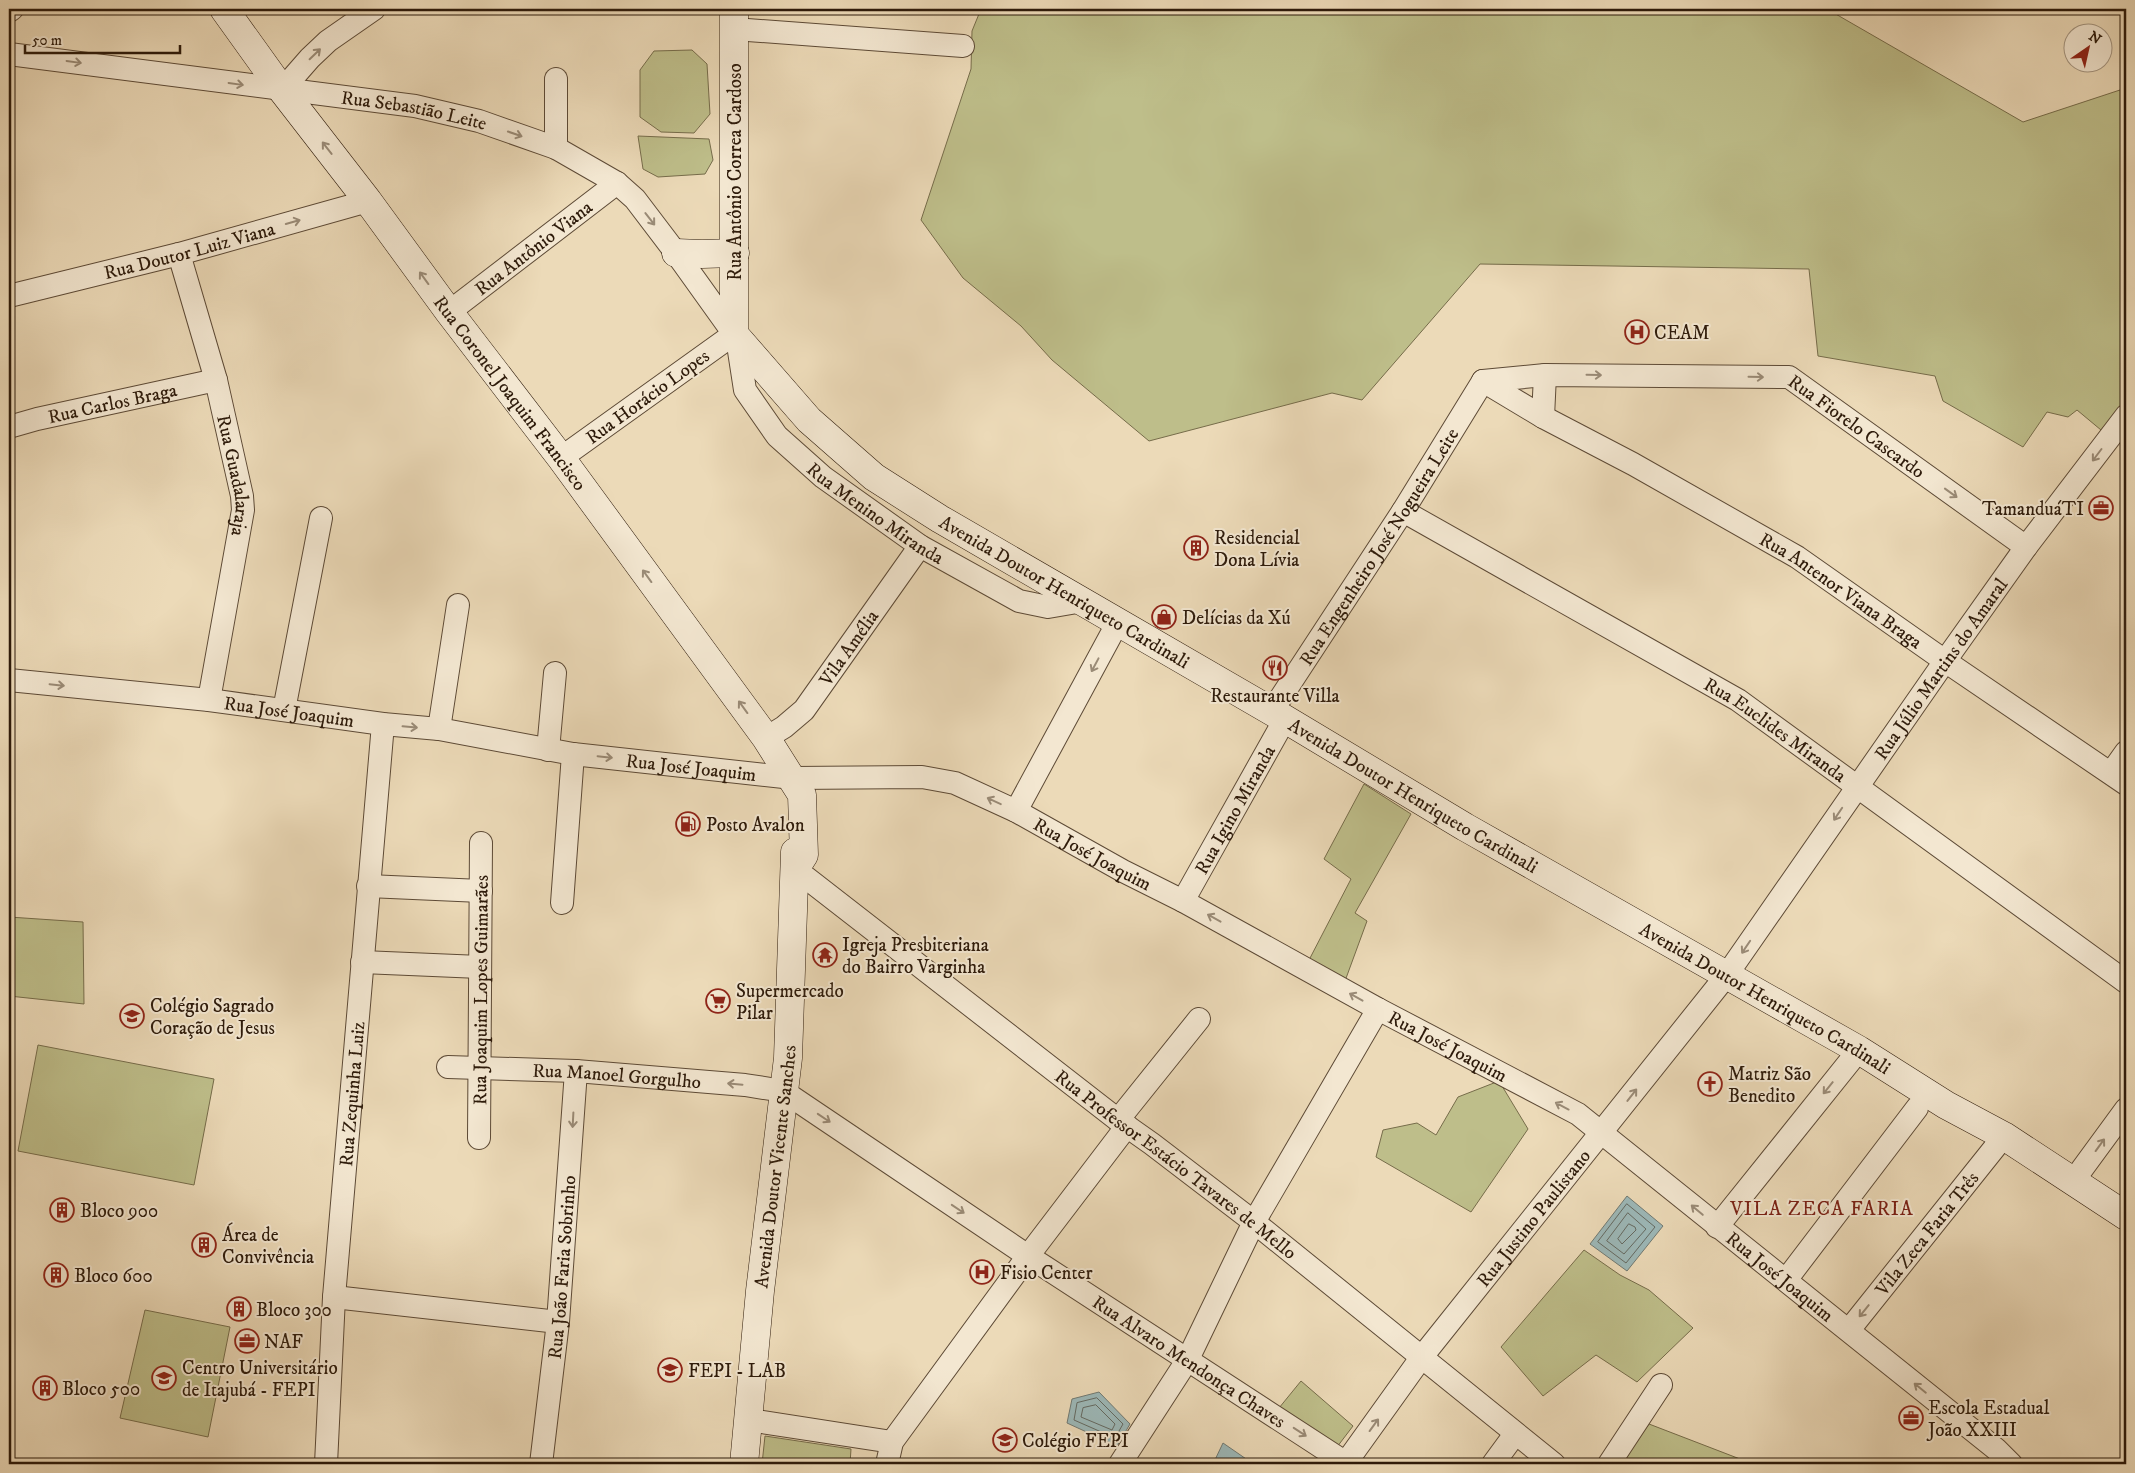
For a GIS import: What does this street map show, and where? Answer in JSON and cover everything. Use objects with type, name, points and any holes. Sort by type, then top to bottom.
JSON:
[{"type":"main road","name":"Rua Coronel Joaquim Francisco","points":[[224,9],[282,90],[561,458],[766,738],[793,778]]},
{"type":"main road","name":"Rua Antônio Correa Cardoso","points":[[734,19],[735,336]]},
{"type":"main road","points":[[676,253],[735,253]]},
{"type":"main road","name":"Avenida Doutor Henriqueto Cardinali","points":[[735,336],[809,420],[874,477],[940,519],[1279,715],[1464,827],[1859,1050],[1946,1104],[2004,1136],[2074,1180],[2126,1216]]},
{"type":"main road","name":"Avenida Doutor Vicente Sanches","points":[[744,1464],[760,1290],[788,1058],[795,869],[804,855],[802,795],[793,778]]},
{"type":"street","points":[[282,90],[328,41],[374,9]]},
{"type":"street","points":[[734,19],[963,46]]},
{"type":"street","name":"Rua Sebastião Leite","points":[[9,54],[415,106],[480,122],[556,148],[617,183],[635,199],[735,336]]},
{"type":"street","points":[[556,79],[556,148]]},
{"type":"street","name":"Rua Antônio Viana","points":[[449,312],[617,183]]},
{"type":"street","name":"Rua Doutor Luiz Viana","points":[[9,296],[179,254],[368,201]]},
{"type":"street","name":"Rua Guadalaraja","points":[[179,254],[216,380],[244,510],[209,700]]},
{"type":"street","name":"Rua Horácio Lopes","points":[[561,458],[735,336]]},
{"type":"street","name":"Rua Menino Miranda","points":[[735,336],[745,390],[777,436],[823,477],[920,546],[1019,600],[1048,607],[1083,601]]},
{"type":"street","points":[[1543,416],[1545,375]]},
{"type":"street","name":"Rua Fiorelo Cascardo","points":[[1483,381],[1545,375],[1788,377],[2026,547]]},
{"type":"street","name":"Rua Carlos Braga","points":[[9,427],[37,419],[216,380]]},
{"type":"street","name":"Rua Antenor Viana Braga","points":[[1483,381],[1797,558],[2119,779]]},
{"type":"street","name":"Rua Engenheiro José Nogueira Leite","points":[[1279,715],[1483,381]]},
{"type":"street","name":"Rua Júlio Martins do Amaral","points":[[1726,976],[1857,786],[2026,547],[2126,416]]},
{"type":"street","name":"Rua Euclides Miranda","points":[[1403,511],[1738,700],[2126,982]]},
{"type":"street","points":[[284,710],[321,518]]},
{"type":"street","name":"Vila Amélia","points":[[766,738],[784,727],[804,710],[920,546]]},
{"type":"street","points":[[439,729],[458,605]]},
{"type":"street","points":[[1016,811],[1118,622]]},
{"type":"street","points":[[548,750],[555,673]]},
{"type":"street","name":"Rua José Joaquim","points":[[9,680],[209,700],[382,724],[439,729],[574,754],[793,778],[922,777],[955,783],[1016,811],[1123,871],[1184,901],[1378,1008],[1578,1114],[1717,1227],[1849,1330],[1997,1459]]},
{"type":"street","name":"Rua Igino Miranda","points":[[1184,901],[1279,715]]},
{"type":"street","name":"Rua Zequinha Luiz","points":[[326,1464],[334,1297],[382,724]]},
{"type":"street","points":[[2119,779],[2126,752]]},
{"type":"street","points":[[562,903],[574,754]]},
{"type":"street","name":"Rua Joaquim Lopes Guimarães","points":[[479,1138],[481,843]]},
{"type":"street","name":"Rua Professor Estácio Tavares de Mello","points":[[795,869],[1254,1222],[1554,1464]]},
{"type":"street","points":[[368,886],[481,891]]},
{"type":"street","points":[[362,962],[480,966]]},
{"type":"street","name":"Rua Justino Paulistano","points":[[1346,1463],[1421,1358],[1726,976]]},
{"type":"street","points":[[1120,1464],[1188,1359],[1254,1222],[1378,1008]]},
{"type":"street","points":[[887,1464],[892,1442],[1199,1019]]},
{"type":"street","points":[[1717,1227],[1859,1050]]},
{"type":"street","name":"Rua Manoel Gorgulho","points":[[448,1067],[576,1071],[745,1084],[783,1091]]},
{"type":"street","name":"Rua João Faria Sobrinho","points":[[541,1464],[558,1322],[576,1071]]},
{"type":"street","name":"Rua Alvaro Mendonça Chaves","points":[[783,1091],[1028,1256],[1346,1463]]},
{"type":"street","points":[[1786,1280],[1917,1108]]},
{"type":"street","points":[[2074,1180],[2126,1109]]},
{"type":"street","name":"Vila Zeca Faria Três","points":[[1849,1330],[2004,1136]]},
{"type":"street","points":[[334,1297],[558,1322]]},
{"type":"street","points":[[1609,1464],[1661,1385]]},
{"type":"street","points":[[749,1420],[892,1442]]},
{"type":"street","points":[[1493,1464],[1515,1434]]},
{"type":"green space","points":[[981,9],[1827,9],[2023,122],[2126,88],[2126,402],[2101,430],[2077,410],[2068,417],[2047,412],[2023,447],[1943,401],[1935,376],[1818,356],[1809,269],[1480,264],[1362,400],[1332,393],[1149,441],[1052,360],[1021,326],[963,278],[921,220],[971,69],[972,31]]},
{"type":"green space","points":[[692,50],[707,64],[710,114],[694,133],[661,132],[640,117],[640,70],[654,51]]},
{"type":"green space","points":[[638,136],[709,139],[713,160],[705,174],[658,177],[643,169]]},
{"type":"green space","points":[[1364,784],[1411,814],[1355,913],[1367,921],[1345,981],[1309,960],[1351,879],[1324,859]]},
{"type":"green space","points":[[9,917],[83,922],[84,1004],[9,996]]},
{"type":"green space","points":[[38,1045],[214,1079],[194,1185],[18,1151]]},
{"type":"green space","points":[[1499,1081],[1528,1129],[1471,1212],[1376,1157],[1383,1130],[1417,1123],[1436,1135],[1458,1097]]},
{"type":"green space","points":[[1584,1250],[1620,1275],[1649,1290],[1693,1328],[1637,1382],[1596,1355],[1543,1396],[1501,1347]]},
{"type":"green space","points":[[145,1310],[230,1327],[208,1437],[120,1418]]},
{"type":"green space","points":[[1301,1381],[1353,1426],[1337,1447],[1279,1408]]},
{"type":"green space","points":[[1649,1424],[1753,1464],[1620,1464]]},
{"type":"green space","points":[[765,1436],[851,1449],[850,1464],[762,1464]]},
{"type":"water","points":[[1627,1196],[1663,1226],[1627,1271],[1590,1244]]},
{"type":"water","points":[[1099,1392],[1130,1424],[1117,1446],[1067,1423],[1072,1399]]},
{"type":"water","points":[[1223,1443],[1252,1463],[1213,1464]]},
{"type":"place","name":"CEAM","points":[[1637,332]]},
{"type":"place","name":"TamanduáTI","points":[[2101,508]]},
{"type":"place","name":"Residencial Dona Lívia","points":[[1196,548]]},
{"type":"place","name":"Delícias da Xú","points":[[1164,617]]},
{"type":"place","name":"Restaurante Villa","points":[[1275,668]]},
{"type":"place","name":"Posto Avalon","points":[[688,824]]},
{"type":"place","name":"Igreja Presbiteriana do Bairro Varginha","points":[[825,955]]},
{"type":"place","name":"Supermercado Pilar","points":[[718,1001]]},
{"type":"place","name":"Colégio Sagrado Coração de Jesus","points":[[132,1016]]},
{"type":"place","name":"Matriz São Benedito","points":[[1710,1084]]},
{"type":"place","name":"Bloco 900","points":[[62,1210]]},
{"type":"place","name":"Área de Convivência","points":[[204,1245]]},
{"type":"place","name":"Fisio Center","points":[[982,1272]]},
{"type":"place","name":"Bloco 600","points":[[56,1275]]},
{"type":"place","name":"Bloco 300","points":[[239,1309]]},
{"type":"place","name":"NAF","points":[[247,1341]]},
{"type":"place","name":"FEPI - LAB","points":[[670,1370]]},
{"type":"place","name":"Centro Universitário de Itajubá - FEPI","points":[[164,1378]]},
{"type":"place","name":"Bloco 500","points":[[45,1388]]},
{"type":"place","name":"Escola Estadual João XXIII","points":[[1911,1418]]},
{"type":"place","name":"Colégio FEPI","points":[[1005,1440]]},
{"type":"district","name":"VILA ZECA FARIA","points":[[1822,1208]]}]
